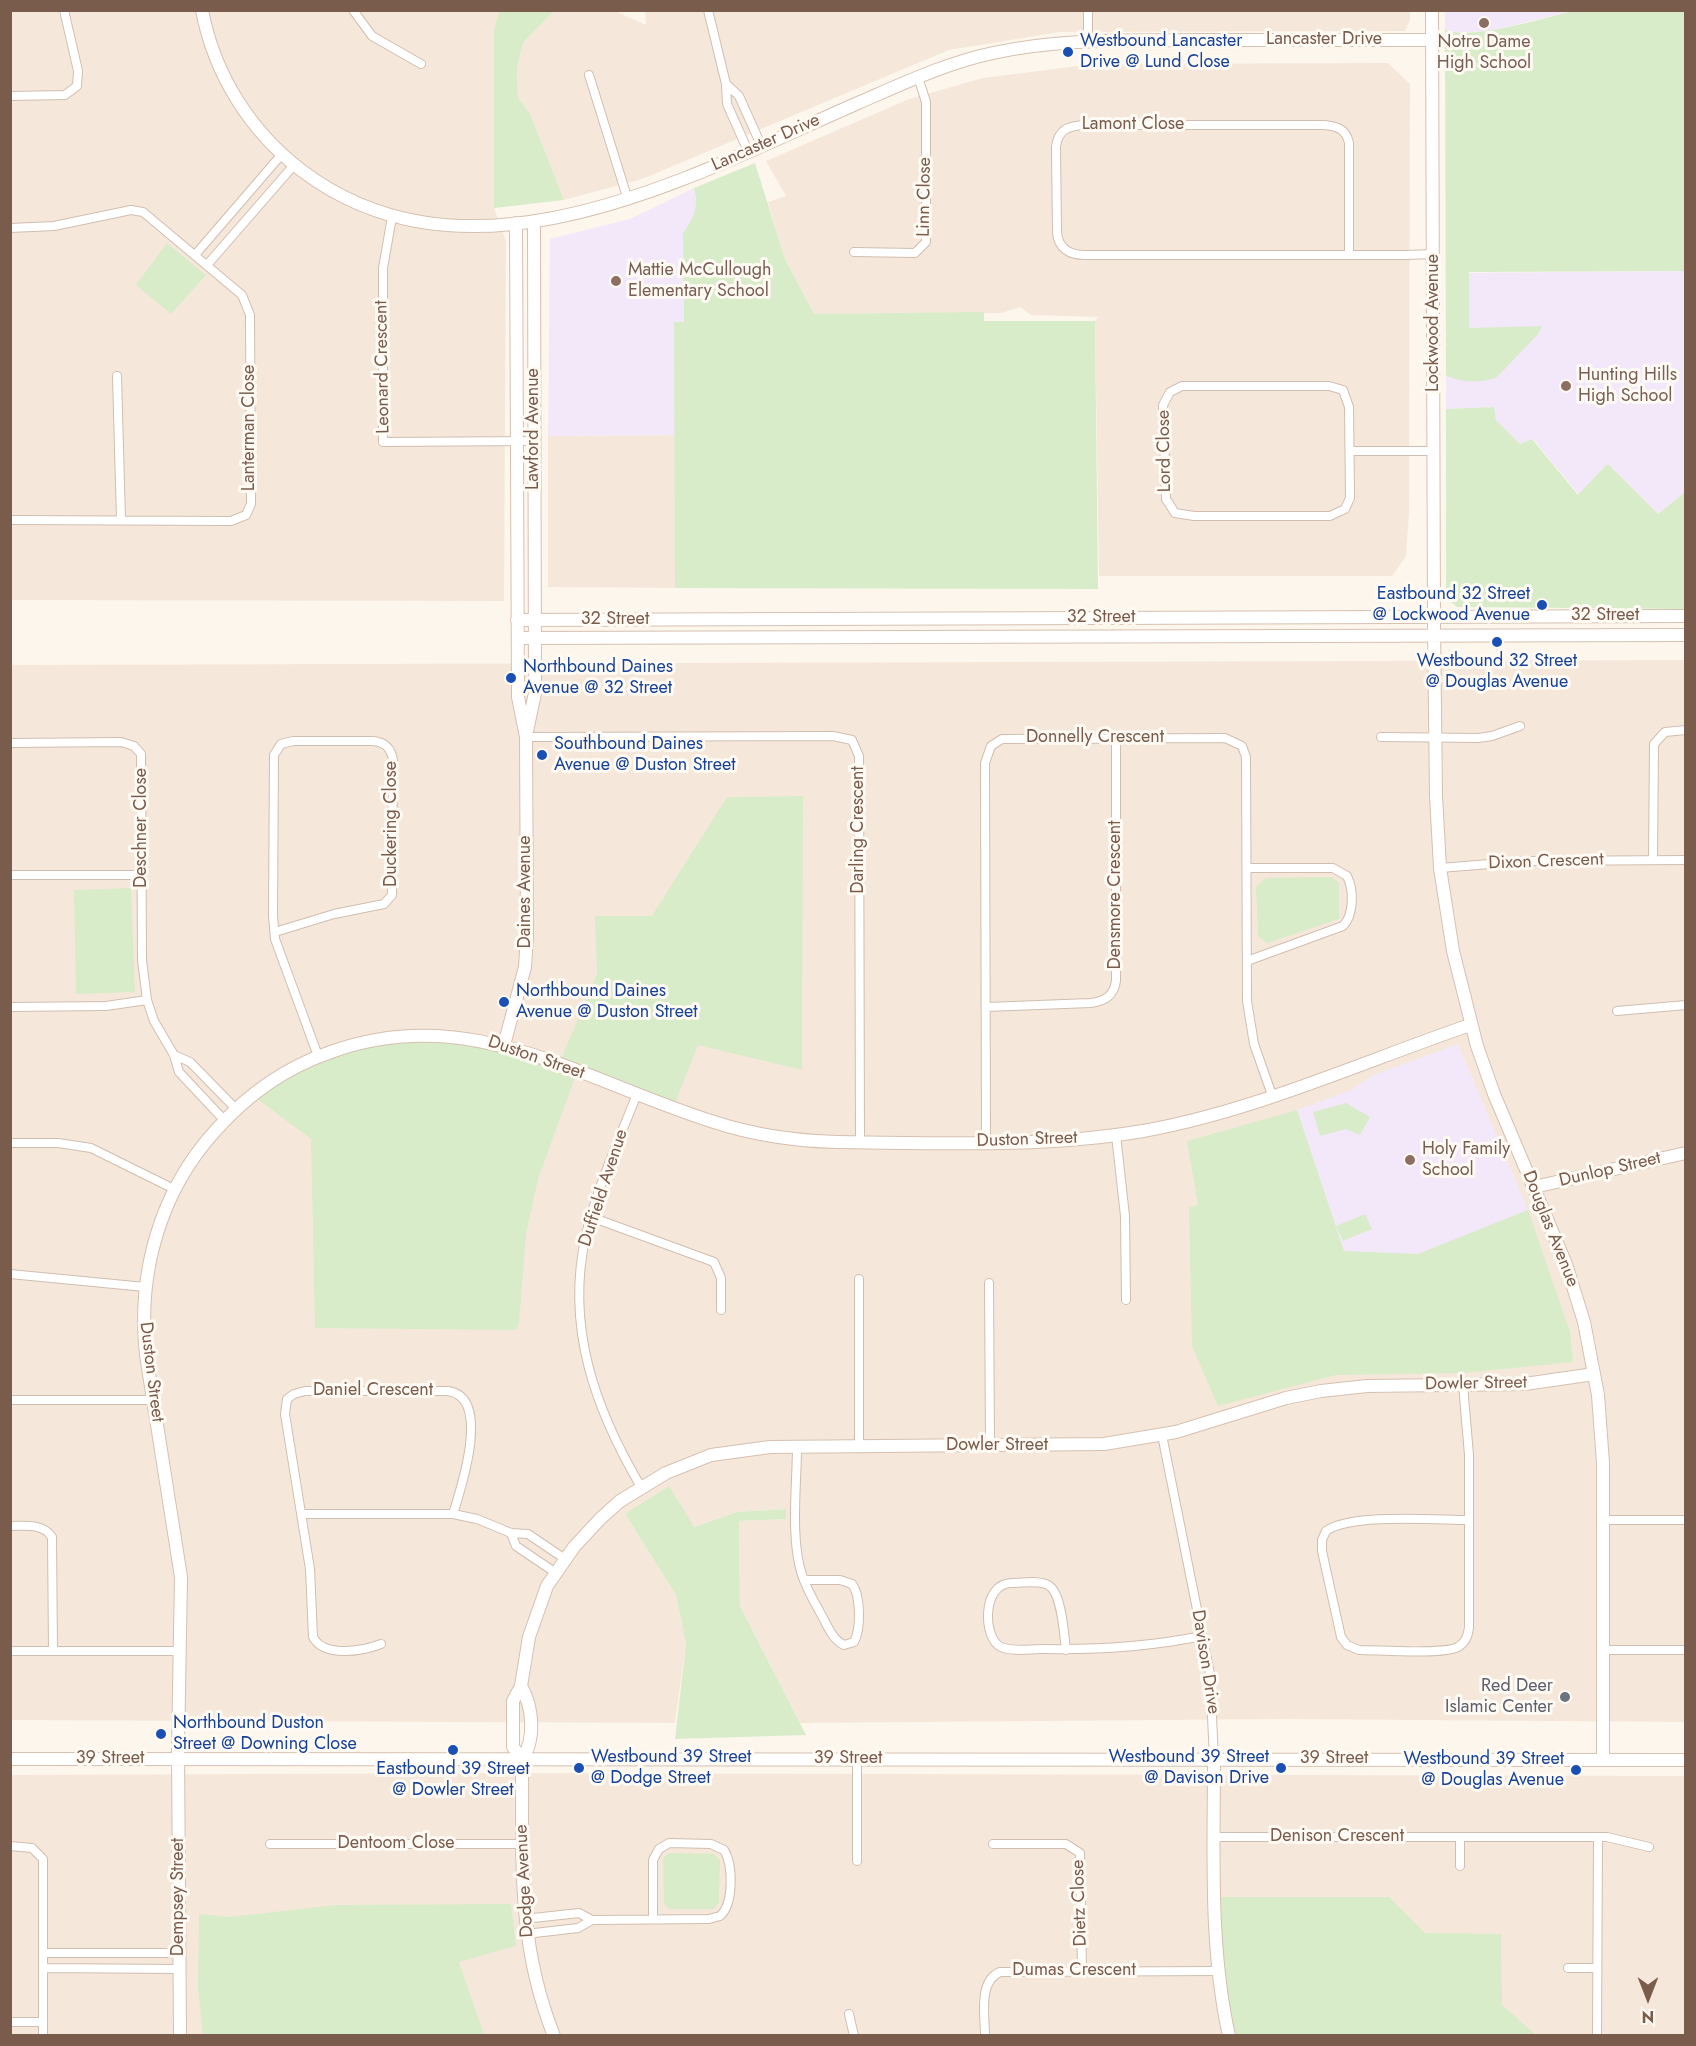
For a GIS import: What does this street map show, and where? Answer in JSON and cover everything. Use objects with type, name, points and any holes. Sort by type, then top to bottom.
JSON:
[{"type":"street","points":[[10,96],[65,95],[77,86],[78,71],[63,10]]},
{"type":"street","name":"Lancaster Drive","points":[[202,10],[212,51],[229,88],[244,111],[294,165],[320,185],[345,199],[392,217],[449,225],[516,223],[628,200],[918,77],[962,60],[992,53],[1051,43],[1088,41],[1432,40]]},
{"type":"street","points":[[353,10],[372,36],[421,64]]},
{"type":"street","points":[[708,10],[726,84],[727,104],[748,151]]},
{"type":"street","points":[[1088,10],[1088,41]]},
{"type":"street","name":"Lockwood Avenue","points":[[1432,10],[1434,636]]},
{"type":"street","points":[[589,75],[628,200]]},
{"type":"street","name":"Linn Close","points":[[854,252],[915,253],[926,242],[926,102],[918,77]]},
{"type":"street","points":[[726,84],[739,96],[761,145]]},
{"type":"street","name":"Lamont Close","points":[[1348,255],[1349,143],[1346,135],[1339,128],[1324,125],[1084,125],[1067,127],[1059,135],[1056,147],[1057,239],[1069,253],[1348,255],[1434,254]]},
{"type":"street","points":[[195,255],[282,154]]},
{"type":"street","points":[[207,265],[294,165]]},
{"type":"street","name":"Lanterman Close","points":[[10,228],[54,226],[137,210],[149,215],[242,295],[249,309],[249,510],[242,518],[231,521],[10,520]]},
{"type":"street","name":"Leonard Crescent","points":[[392,217],[382,268],[382,442],[534,441]]},
{"type":"street","name":"Lawford Avenue","points":[[534,220],[535,638]]},
{"type":"street","name":"Lawford Avenue","points":[[516,223],[518,620]]},
{"type":"street","points":[[117,375],[121,520]]},
{"type":"street","name":"Lord Close","points":[[1182,386],[1337,387],[1343,390],[1348,400],[1350,450],[1349,504],[1336,514],[1182,516],[1171,510],[1166,499],[1163,405],[1170,392],[1182,386]]},
{"type":"street","points":[[1350,450],[1434,450]]},
{"type":"street","name":"32 Street","points":[[518,620],[1686,616]]},
{"type":"street","name":"Daines Avenue","points":[[504,1045],[521,984],[527,950],[526,737],[518,697],[518,620]]},
{"type":"street","name":"32 Street","points":[[518,638],[1686,635]]},
{"type":"street","name":"Douglas Avenue","points":[[1434,636],[1440,868],[1449,934],[1470,1025],[1494,1094],[1569,1274],[1584,1322],[1594,1374],[1602,1440],[1603,1760]]},
{"type":"street","name":"Daines Avenue","points":[[526,737],[535,699],[535,638]]},
{"type":"street","points":[[1381,737],[1485,737],[1520,726]]},
{"type":"street","points":[[1653,860],[1654,744],[1665,732],[1686,730]]},
{"type":"street","name":"Darling Crescent","points":[[526,737],[832,736],[852,740],[859,756],[860,1142]]},
{"type":"street","name":"Donnelly Crescent","points":[[986,1142],[986,763],[988,750],[994,743],[1008,738],[1225,738],[1242,746],[1246,758],[1247,961],[1251,1029],[1272,1095]]},
{"type":"street","name":"Densmore Crescent","points":[[986,1007],[1091,1003],[1104,1000],[1113,993],[1116,981],[1116,739]]},
{"type":"street","name":"Duckering Close","points":[[274,932],[334,914],[384,904],[392,896],[393,760],[391,750],[383,744],[373,741],[293,741],[281,744],[273,762],[274,932],[278,950],[318,1056]]},
{"type":"street","name":"Deschner Close","points":[[10,743],[121,742],[138,750],[142,759],[142,960],[147,1000],[160,1034],[174,1055],[179,1072],[224,1120]]},
{"type":"street","name":"Dixon Crescent","points":[[1440,868],[1527,861],[1686,860]]},
{"type":"street","points":[[1247,868],[1333,868],[1347,876],[1351,887],[1350,918],[1343,926],[1247,961]]},
{"type":"street","points":[[10,875],[142,875]]},
{"type":"street","points":[[10,1007],[106,1006],[147,1000]]},
{"type":"street","points":[[1617,1011],[1686,1005]]},
{"type":"street","name":"Duston Street","points":[[178,1758],[181,1577],[144,1336],[145,1287],[154,1242],[174,1189],[196,1154],[236,1109],[284,1074],[318,1056],[357,1043],[396,1036],[445,1035],[504,1045],[715,1123],[765,1135],[816,1141],[860,1142],[1060,1140],[1116,1135],[1196,1119],[1272,1095],[1470,1025]]},
{"type":"street","name":"Deschner Close","points":[[174,1055],[190,1062],[236,1109]]},
{"type":"street","name":"Duffield Avenue","points":[[637,1094],[591,1217],[579,1283],[584,1350],[604,1418],[641,1486]]},
{"type":"street","points":[[1116,1135],[1125,1216],[1126,1300]]},
{"type":"street","points":[[10,1143],[58,1143],[91,1148],[174,1189]]},
{"type":"street","name":"Dunlop Street","points":[[1534,1187],[1686,1153]]},
{"type":"street","points":[[591,1217],[714,1262],[721,1278],[721,1310]]},
{"type":"street","points":[[10,1274],[145,1287]]},
{"type":"street","points":[[859,1279],[859,1446]]},
{"type":"street","points":[[989,1283],[990,1446]]},
{"type":"street","name":"Dowler Street","points":[[522,1759],[530,1747],[530,1701],[521,1686],[529,1637],[542,1599],[556,1573],[565,1559],[600,1519],[641,1486],[677,1468],[711,1455],[748,1448],[797,1446],[1090,1445],[1162,1435],[1286,1398],[1321,1391],[1367,1386],[1525,1384],[1594,1374]]},
{"type":"street","points":[[1463,1385],[1469,1455],[1469,1520],[1469,1628],[1464,1642],[1454,1648],[1444,1650],[1359,1650],[1347,1645],[1339,1631],[1322,1551],[1322,1540],[1326,1531],[1340,1525],[1377,1520],[1469,1520]]},
{"type":"street","name":"Daniel Crescent","points":[[302,1514],[285,1408],[290,1396],[305,1391],[448,1391],[460,1394],[465,1399],[471,1427],[469,1454],[453,1514]]},
{"type":"street","points":[[10,1400],[153,1400]]},
{"type":"street","name":"Davison Drive","points":[[1162,1435],[1212,1686],[1214,1921],[1218,1971],[1229,2036]]},
{"type":"street","points":[[797,1446],[798,1555],[804,1580],[836,1639],[844,1645],[854,1642],[857,1635],[858,1598],[855,1587],[845,1580],[804,1580]]},
{"type":"street","points":[[381,1644],[366,1650],[334,1650],[322,1648],[315,1642],[311,1632],[310,1569],[302,1514],[453,1514],[486,1522],[511,1533],[528,1534],[565,1559]]},
{"type":"street","points":[[1603,1520],[1686,1520]]},
{"type":"street","points":[[10,1526],[36,1526],[47,1531],[52,1538],[53,1651]]},
{"type":"street","points":[[511,1533],[516,1546],[556,1573]]},
{"type":"street","points":[[1066,1650],[1057,1595],[1052,1587],[1041,1583],[1005,1583],[993,1591],[989,1602],[990,1631],[994,1642],[1008,1649],[1066,1650],[1134,1648],[1202,1636]]},
{"type":"street","points":[[1603,1650],[1686,1650]]},
{"type":"street","points":[[10,1651],[181,1651]]},
{"type":"street","name":"Dempsey Street","points":[[178,1758],[180,2036]]},
{"type":"street","name":"39 Street","points":[[10,1759],[1686,1760]]},
{"type":"street","name":"Dodge Avenue","points":[[522,1759],[524,1919],[535,1981],[554,2036]]},
{"type":"street","points":[[857,1759],[857,1861]]},
{"type":"street","name":"Denison Crescent","points":[[1214,1837],[1598,1837],[1649,1847]]},
{"type":"street","points":[[1460,1837],[1460,1866]]},
{"type":"street","points":[[1597,2036],[1598,1837]]},
{"type":"street","points":[[526,1934],[578,1928],[592,1920],[708,1918],[724,1912],[729,1902],[729,1882],[728,1858],[724,1850],[711,1844],[669,1843],[659,1849],[653,1860],[653,1918]]},
{"type":"street","name":"Dentoom Close","points":[[270,1844],[522,1844]]},
{"type":"street","name":"Dietz Close","points":[[993,1844],[1066,1844],[1077,1848],[1082,1862],[1082,1971]]},
{"type":"street","points":[[10,1846],[32,1848],[43,1859],[43,2036]]},
{"type":"street","points":[[524,1919],[579,1913],[592,1920]]},
{"type":"street","points":[[43,1953],[179,1953]]},
{"type":"street","points":[[43,1968],[179,1969]]},
{"type":"street","points":[[1568,1968],[1597,1968]]},
{"type":"street","name":"Dumas Crescent","points":[[985,2036],[986,1989],[988,1980],[995,1974],[1006,1971],[1218,1971]]},
{"type":"street","points":[[849,2014],[854,2036]]},
{"type":"street","points":[[10,2022],[43,2022]]},
{"type":"shaded area","points":[[645,10],[1410,11],[1410,19],[1405,31],[1060,32],[949,50],[642,179],[564,200],[530,113],[518,98],[517,69],[523,43],[554,11],[615,11],[646,25]]},
{"type":"shaded area","name":"Notre Dame High School","points":[[1685,10],[1569,12],[1489,31],[1457,33],[1445,29],[1445,11]]},
{"type":"shaded area","points":[[11,11],[499,11],[494,30],[494,208],[506,241],[504,601],[11,600]]},
{"type":"shaded area","points":[[1388,63],[1410,84],[1409,513],[1406,556],[1392,576],[1099,576],[1095,321],[1098,317],[1031,315],[1020,307],[1002,313],[814,314],[785,259],[768,202],[786,196],[766,161],[909,99],[983,78],[1094,64]]},
{"type":"shaded area","name":"Mattie McCullough Elementary School","points":[[694,188],[697,207],[692,221],[683,233],[684,322],[674,323],[675,435],[548,436],[550,239],[630,219]]},
{"type":"shaded area","name":"Hunting Hills High School","points":[[1685,271],[1685,492],[1658,514],[1609,465],[1606,465],[1579,495],[1533,439],[1520,444],[1496,420],[1494,407],[1446,409],[1446,273]]},
{"type":"shaded area","points":[[675,435],[675,588],[548,587],[548,436]]},
{"type":"shaded area","points":[[1685,660],[1685,1722],[1283,1719],[800,1723],[740,1606],[739,1521],[785,1519],[785,1509],[737,1512],[693,1527],[625,1514],[676,1595],[686,1644],[675,1723],[11,1720],[11,665]]},
{"type":"shaded area","name":"Holy Family School","points":[[1458,1044],[1528,1210],[1418,1254],[1344,1252],[1297,1110],[1349,1091],[1374,1075]]},
{"type":"shaded area","points":[[502,1773],[1685,1776],[1685,2035],[11,2035],[10,1775]]},
{"type":"green space","points":[[499,11],[554,11],[523,43],[517,69],[518,98],[530,113],[564,200],[494,208],[494,30]]},
{"type":"green space","points":[[1569,12],[1685,12],[1685,271],[1469,272],[1469,328],[1542,326],[1539,333],[1497,377],[1486,380],[1457,380],[1446,375],[1445,29],[1470,33],[1487,31]]},
{"type":"green space","points":[[755,163],[785,259],[814,314],[984,312],[984,321],[1095,321],[1098,589],[675,588],[674,322],[684,322],[683,233],[694,212],[696,201],[694,188]]},
{"type":"green space","points":[[167,243],[206,275],[171,314],[136,285]]},
{"type":"green space","points":[[1494,407],[1496,420],[1520,444],[1532,439],[1578,495],[1606,465],[1609,465],[1658,514],[1685,492],[1685,609],[1457,607],[1450,601],[1446,591],[1446,409]]},
{"type":"green space","points":[[803,796],[802,1070],[698,1045],[673,1108],[577,1072],[538,1179],[526,1234],[519,1324],[516,1330],[315,1328],[311,1139],[252,1095],[338,1049],[445,1035],[559,1064],[597,974],[595,916],[652,916],[727,797]]},
{"type":"green space","points":[[1332,877],[1339,883],[1339,919],[1267,943],[1258,936],[1256,887],[1266,878]]},
{"type":"green space","points":[[131,888],[135,992],[76,994],[74,890]]},
{"type":"green space","points":[[1346,1103],[1370,1117],[1360,1135],[1346,1129],[1320,1136],[1313,1112]]},
{"type":"green space","points":[[1297,1110],[1344,1251],[1418,1254],[1528,1210],[1570,1332],[1573,1362],[1463,1373],[1336,1375],[1218,1406],[1192,1346],[1189,1207],[1198,1205],[1187,1141]]},
{"type":"green space","points":[[1365,1214],[1372,1229],[1343,1241],[1336,1226]]},
{"type":"green space","points":[[669,1486],[694,1527],[737,1512],[786,1509],[786,1519],[739,1521],[740,1606],[806,1735],[675,1739],[686,1644],[676,1595],[625,1514]]},
{"type":"green space","points":[[669,1853],[714,1854],[720,1860],[719,1902],[714,1909],[669,1909],[664,1904],[663,1858]]},
{"type":"green space","points":[[1214,1897],[1389,1897],[1425,1933],[1501,1934],[1502,2005],[1536,2035],[1229,2035]]},
{"type":"green space","points":[[511,1904],[516,1946],[459,1962],[484,2035],[203,2035],[198,1988],[199,1914],[229,1917],[336,1905]]},
{"type":"place","name":"Notre Dame High School","points":[[1484,23]]},
{"type":"place","name":"Westbound Lancaster Drive @ Lund Close","points":[[1068,52]]},
{"type":"place","name":"Mattie McCullough Elementary School","points":[[616,281]]},
{"type":"place","name":"Hunting Hills High School","points":[[1566,386]]},
{"type":"place","name":"Eastbound 32 Street @ Lockwood Avenue","points":[[1542,605]]},
{"type":"place","name":"Westbound 32 Street @ Douglas Avenue","points":[[1497,642]]},
{"type":"place","name":"Northbound Daines Avenue @ 32 Street","points":[[511,678]]},
{"type":"place","name":"Southbound Daines Avenue @ Duston Street","points":[[542,755]]},
{"type":"place","name":"Northbound Daines Avenue @ Duston Street","points":[[504,1002]]},
{"type":"place","name":"Holy Family School","points":[[1410,1160]]},
{"type":"place","name":"Red Deer Islamic Center","points":[[1565,1697]]},
{"type":"place","name":"Northbound Duston Street @ Downing Close","points":[[161,1734]]},
{"type":"place","name":"Eastbound 39 Street @ Dowler Street","points":[[453,1750]]},
{"type":"place","name":"Westbound 39 Street @ Dodge Street","points":[[579,1768]]},
{"type":"place","name":"Westbound 39 Street @ Davison Drive","points":[[1281,1768]]},
{"type":"place","name":"Westbound 39 Street @ Douglas Avenue","points":[[1576,1770]]}]
